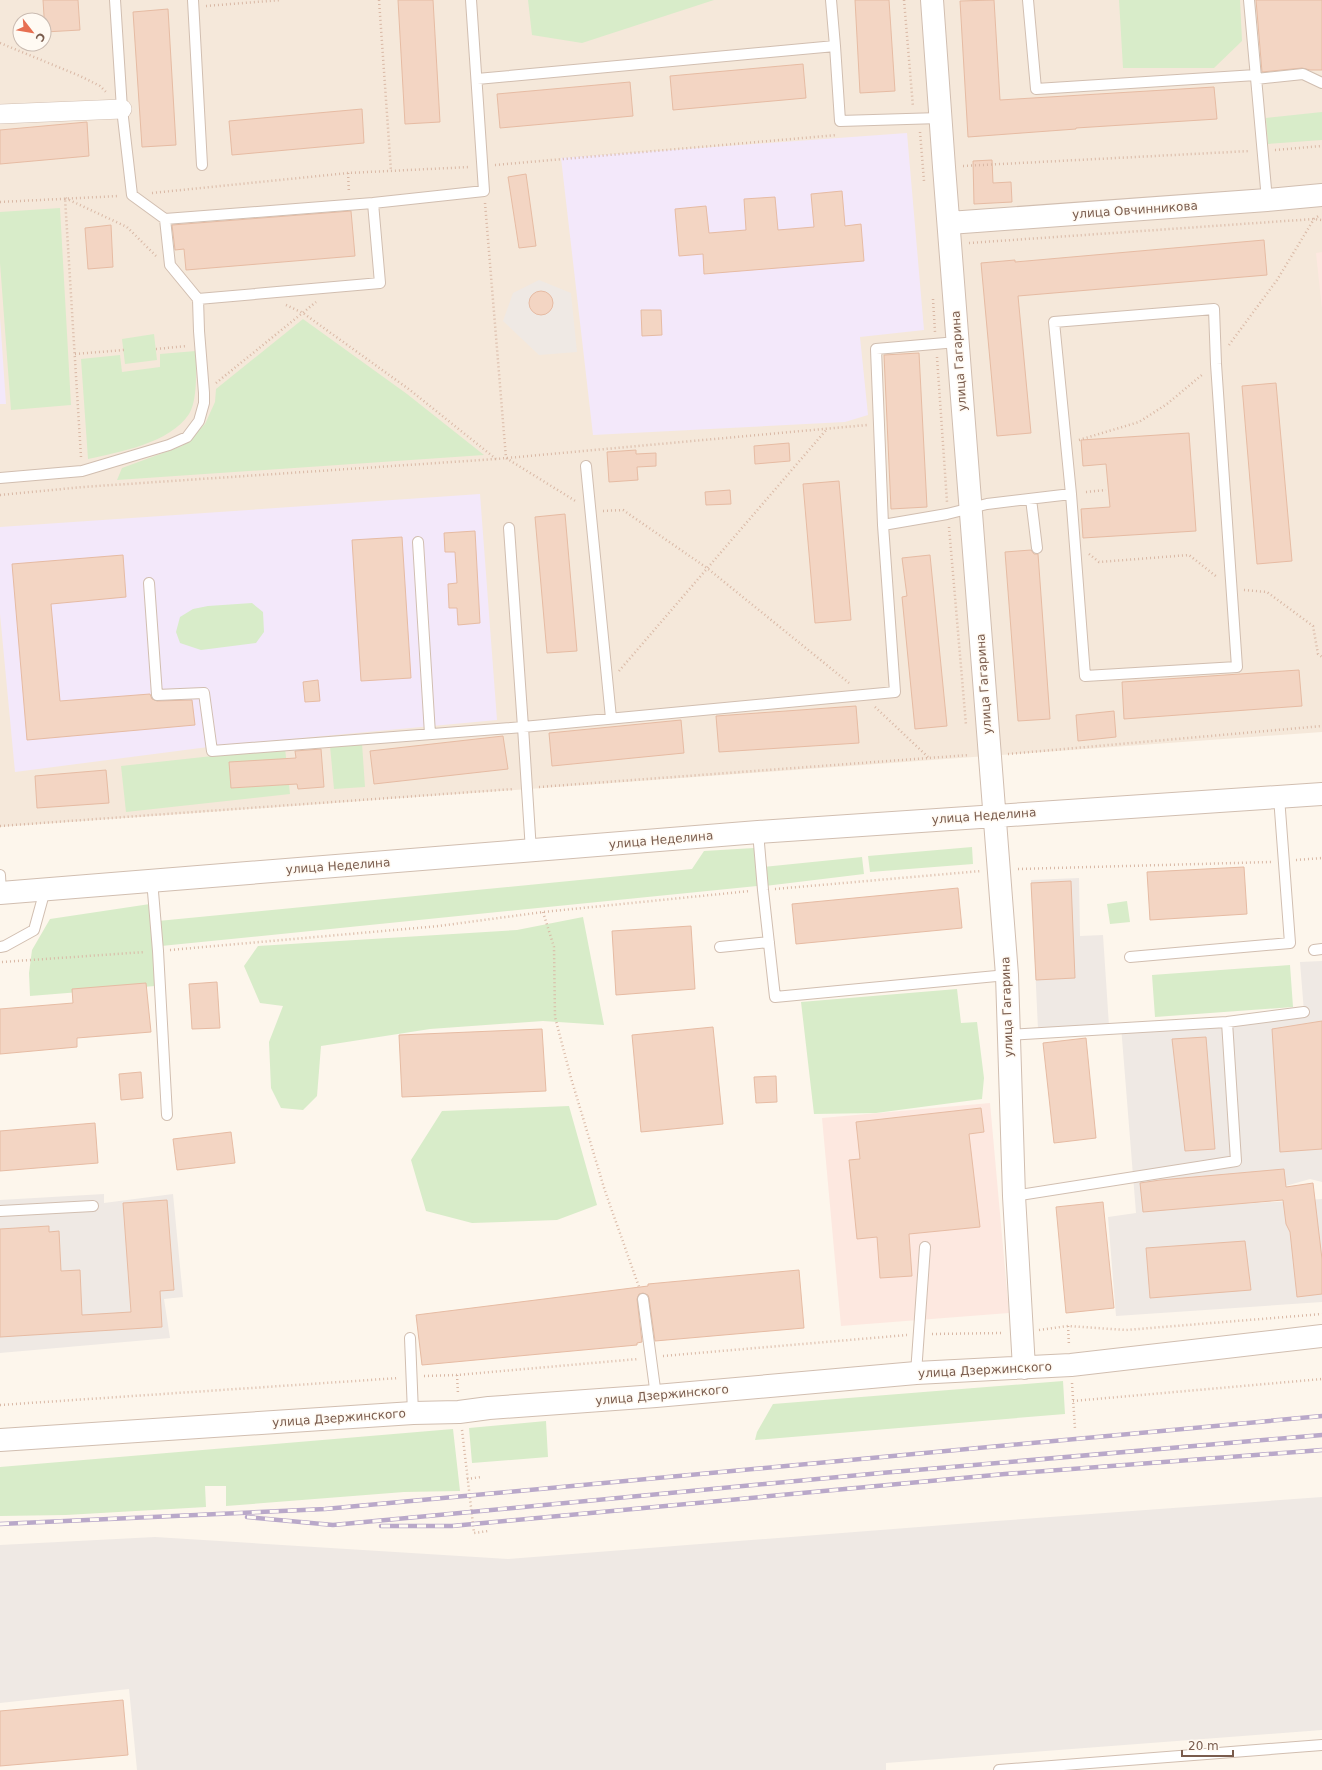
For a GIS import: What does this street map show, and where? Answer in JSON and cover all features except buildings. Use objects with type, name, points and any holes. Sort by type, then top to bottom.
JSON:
[{"type":"street","name":"улица Гагарина","points":[[932,0],[940,118],[933,169],[949,223],[1007,975],[1014,1196],[1024,1368]]},
{"type":"street","points":[[0,114],[122,109]]},
{"type":"street","name":"улица Овчинникова","points":[[949,223],[1322,195]]},
{"type":"street","name":"улица Неделина","points":[[0,887],[45,890],[152,880],[758,832],[1322,794]]},
{"type":"street","name":"улица Дзержинского","points":[[0,1440],[413,1413],[460,1412],[488,1408],[656,1396],[916,1373],[1071,1365],[1322,1336]]},
{"type":"lane","points":[[115,0],[122,109],[132,196],[164,219],[374,203],[484,191],[471,0]]},
{"type":"lane","points":[[831,0],[840,121],[940,118]]},
{"type":"lane","points":[[1028,0],[1036,89],[1303,74],[1322,83]]},
{"type":"lane","points":[[1249,0],[1267,200]]},
{"type":"lane","points":[[193,4],[202,165]]},
{"type":"lane","points":[[477,79],[835,46]]},
{"type":"lane","points":[[198,299],[380,283],[374,203]]},
{"type":"lane","points":[[0,478],[82,471],[169,445],[188,437],[198,421],[204,403],[198,299],[170,265],[164,219]]},
{"type":"lane","points":[[1214,309],[1216,364],[1237,666],[1085,676],[1071,494],[1054,322],[1214,309]]},
{"type":"lane","points":[[149,583],[157,695],[204,693],[212,751],[523,727],[895,692],[883,525],[876,349],[957,342]]},
{"type":"lane","points":[[586,466],[611,718]]},
{"type":"lane","points":[[883,525],[970,509],[987,504],[1071,494]]},
{"type":"lane","points":[[1031,499],[1037,548]]},
{"type":"lane","points":[[509,528],[531,851]]},
{"type":"lane","points":[[418,542],[430,734]]},
{"type":"lane","points":[[1130,957],[1290,943],[1279,797]]},
{"type":"lane","points":[[758,832],[775,997],[1007,975]]},
{"type":"lane","points":[[152,880],[168,1115]]},
{"type":"lane","points":[[0,946],[5,946],[34,930],[45,890]]},
{"type":"lane","points":[[720,947],[769,942]]},
{"type":"lane","points":[[1008,1035],[1227,1022],[1304,1012]]},
{"type":"lane","points":[[1014,1196],[1236,1161],[1227,1022]]},
{"type":"lane","points":[[0,1211],[93,1206]]},
{"type":"lane","points":[[916,1373],[925,1247]]},
{"type":"lane","points":[[643,1299],[656,1396]]},
{"type":"lane","points":[[410,1338],[413,1413]]},
{"type":"lane","points":[[999,1770],[1322,1745]]},
{"type":"path","points":[[193,4],[282,0]]},
{"type":"path","points":[[379,0],[391,171]]},
{"type":"path","points":[[904,0],[914,118]]},
{"type":"path","points":[[0,44],[100,86],[122,109]]},
{"type":"path","points":[[0,202],[132,196],[348,174],[482,166],[840,134]]},
{"type":"path","points":[[933,169],[1262,151],[1322,146]]},
{"type":"path","points":[[484,191],[506,458]]},
{"type":"path","points":[[65,198],[128,227],[160,260]]},
{"type":"path","points":[[65,198],[83,487]]},
{"type":"path","points":[[1076,440],[1139,422],[1167,404],[1216,364],[1277,280],[1314,219],[1322,214]]},
{"type":"path","points":[[204,392],[335,287]]},
{"type":"path","points":[[282,304],[303,313],[410,390],[496,459]]},
{"type":"path","points":[[156,349],[200,345]]},
{"type":"path","points":[[75,354],[124,350]]},
{"type":"path","points":[[0,495],[83,487],[496,459],[880,424]]},
{"type":"path","points":[[608,684],[827,429]]},
{"type":"path","points":[[506,458],[590,511],[623,510],[707,568],[784,629],[863,695],[928,757]]},
{"type":"path","points":[[1083,485],[1086,492]]},
{"type":"path","points":[[1071,494],[1106,490]]},
{"type":"path","points":[[1075,544],[1099,562],[1189,554],[1232,588],[1267,592],[1313,626],[1318,654],[1322,656]]},
{"type":"path","points":[[0,826],[969,755]]},
{"type":"path","points":[[0,962],[158,951],[431,927],[543,912],[763,890],[998,869],[1284,862],[1322,858]]},
{"type":"path","points":[[543,912],[554,947],[555,1017],[571,1078],[605,1191],[643,1299]]},
{"type":"path","points":[[0,1405],[457,1375],[918,1334],[1022,1333],[1068,1326],[1126,1330],[1322,1314]]},
{"type":"path","points":[[457,1375],[474,1533],[488,1531]]},
{"type":"path","points":[[1073,1401],[1322,1379]]},
{"type":"path","points":[[1075,1417],[1075,1428]]},
{"type":"path","points":[[467,1479],[481,1477]]},
{"type":"shaded area","points":[[0,0],[1322,0],[1322,732],[0,827]]},
{"type":"shaded area","points":[[907,133],[924,330],[860,337],[868,415],[845,422],[593,435],[561,158]]},
{"type":"shaded area","points":[[1322,252],[1322,309],[1316,253]]},
{"type":"shaded area","points":[[539,280],[571,293],[577,352],[539,355],[503,321],[513,293]]},
{"type":"shaded area","points":[[0,317],[6,404],[0,404]]},
{"type":"shaded area","points":[[480,494],[497,720],[216,746],[15,772],[0,614],[0,527]]},
{"type":"shaded area","points":[[1079,878],[1080,936],[1103,935],[1109,1026],[1038,1029],[1031,880]]},
{"type":"shaded area","points":[[1322,961],[1322,1182],[1310,1179],[1282,1187],[1273,1201],[1240,1204],[1322,1199],[1322,1302],[1116,1316],[1108,1217],[1136,1213],[1121,1026],[1304,1012],[1300,962]]},
{"type":"shaded area","points":[[990,1103],[1009,1313],[841,1326],[822,1118]]},
{"type":"shaded area","points":[[104,1194],[104,1203],[173,1194],[183,1297],[164,1299],[170,1338],[0,1353],[0,1200]]},
{"type":"shaded area","points":[[1322,1497],[1322,1730],[886,1763],[886,1770],[137,1770],[129,1689],[0,1703],[0,1545],[155,1537],[508,1559]]},
{"type":"green space","points":[[528,0],[714,0],[582,43],[532,35]]},
{"type":"green space","points":[[1119,0],[1240,0],[1242,41],[1214,68],[1123,68]]},
{"type":"green space","points":[[1322,112],[1322,140],[1268,144],[1266,118]]},
{"type":"green space","points":[[60,208],[71,405],[11,410],[0,263],[0,212]]},
{"type":"green space","points":[[303,319],[407,394],[484,455],[117,480],[122,468],[182,446],[205,424],[215,402],[216,389]]},
{"type":"green space","points":[[154,334],[157,360],[125,364],[122,339]]},
{"type":"green space","points":[[196,351],[196,384],[194,401],[189,414],[181,424],[170,432],[143,445],[88,459],[81,359],[120,355],[122,372],[160,367],[160,354]]},
{"type":"green space","points":[[252,603],[263,612],[264,632],[256,643],[201,650],[180,643],[176,632],[180,617],[193,609],[208,606]]},
{"type":"green space","points":[[362,743],[365,787],[334,789],[330,746]]},
{"type":"green space","points":[[285,748],[290,794],[126,812],[121,766]]},
{"type":"green space","points":[[972,847],[973,864],[870,872],[868,856]]},
{"type":"green space","points":[[754,848],[757,886],[161,946],[158,921],[692,869],[704,851]]},
{"type":"green space","points":[[862,857],[864,874],[765,886],[763,867]]},
{"type":"green space","points":[[1127,901],[1130,922],[1110,924],[1107,904]]},
{"type":"green space","points":[[150,904],[155,986],[30,996],[29,973],[32,950],[50,919]]},
{"type":"green space","points":[[583,917],[604,1025],[543,1021],[430,1029],[321,1046],[317,1096],[303,1110],[281,1108],[271,1088],[269,1042],[283,1006],[260,1003],[244,966],[258,946],[517,930]]},
{"type":"green space","points":[[1290,965],[1293,1007],[1155,1017],[1152,975]]},
{"type":"green space","points":[[957,989],[961,1023],[977,1022],[984,1078],[982,1099],[876,1113],[814,1114],[801,1002]]},
{"type":"green space","points":[[569,1106],[597,1205],[557,1220],[472,1223],[426,1211],[411,1160],[442,1111]]},
{"type":"green space","points":[[1063,1381],[1065,1414],[755,1440],[757,1432],[773,1404]]},
{"type":"green space","points":[[546,1421],[548,1457],[472,1463],[469,1428]]},
{"type":"green space","points":[[453,1429],[460,1491],[404,1492],[226,1506],[226,1486],[205,1486],[206,1507],[66,1515],[0,1516],[0,1467]]},
{"type":"railway","points":[[0,1524],[325,1509],[1322,1416]]},
{"type":"railway","points":[[247,1517],[333,1525],[881,1473],[1322,1435]]},
{"type":"railway","points":[[381,1526],[452,1526],[1005,1474],[1322,1450]]}]
